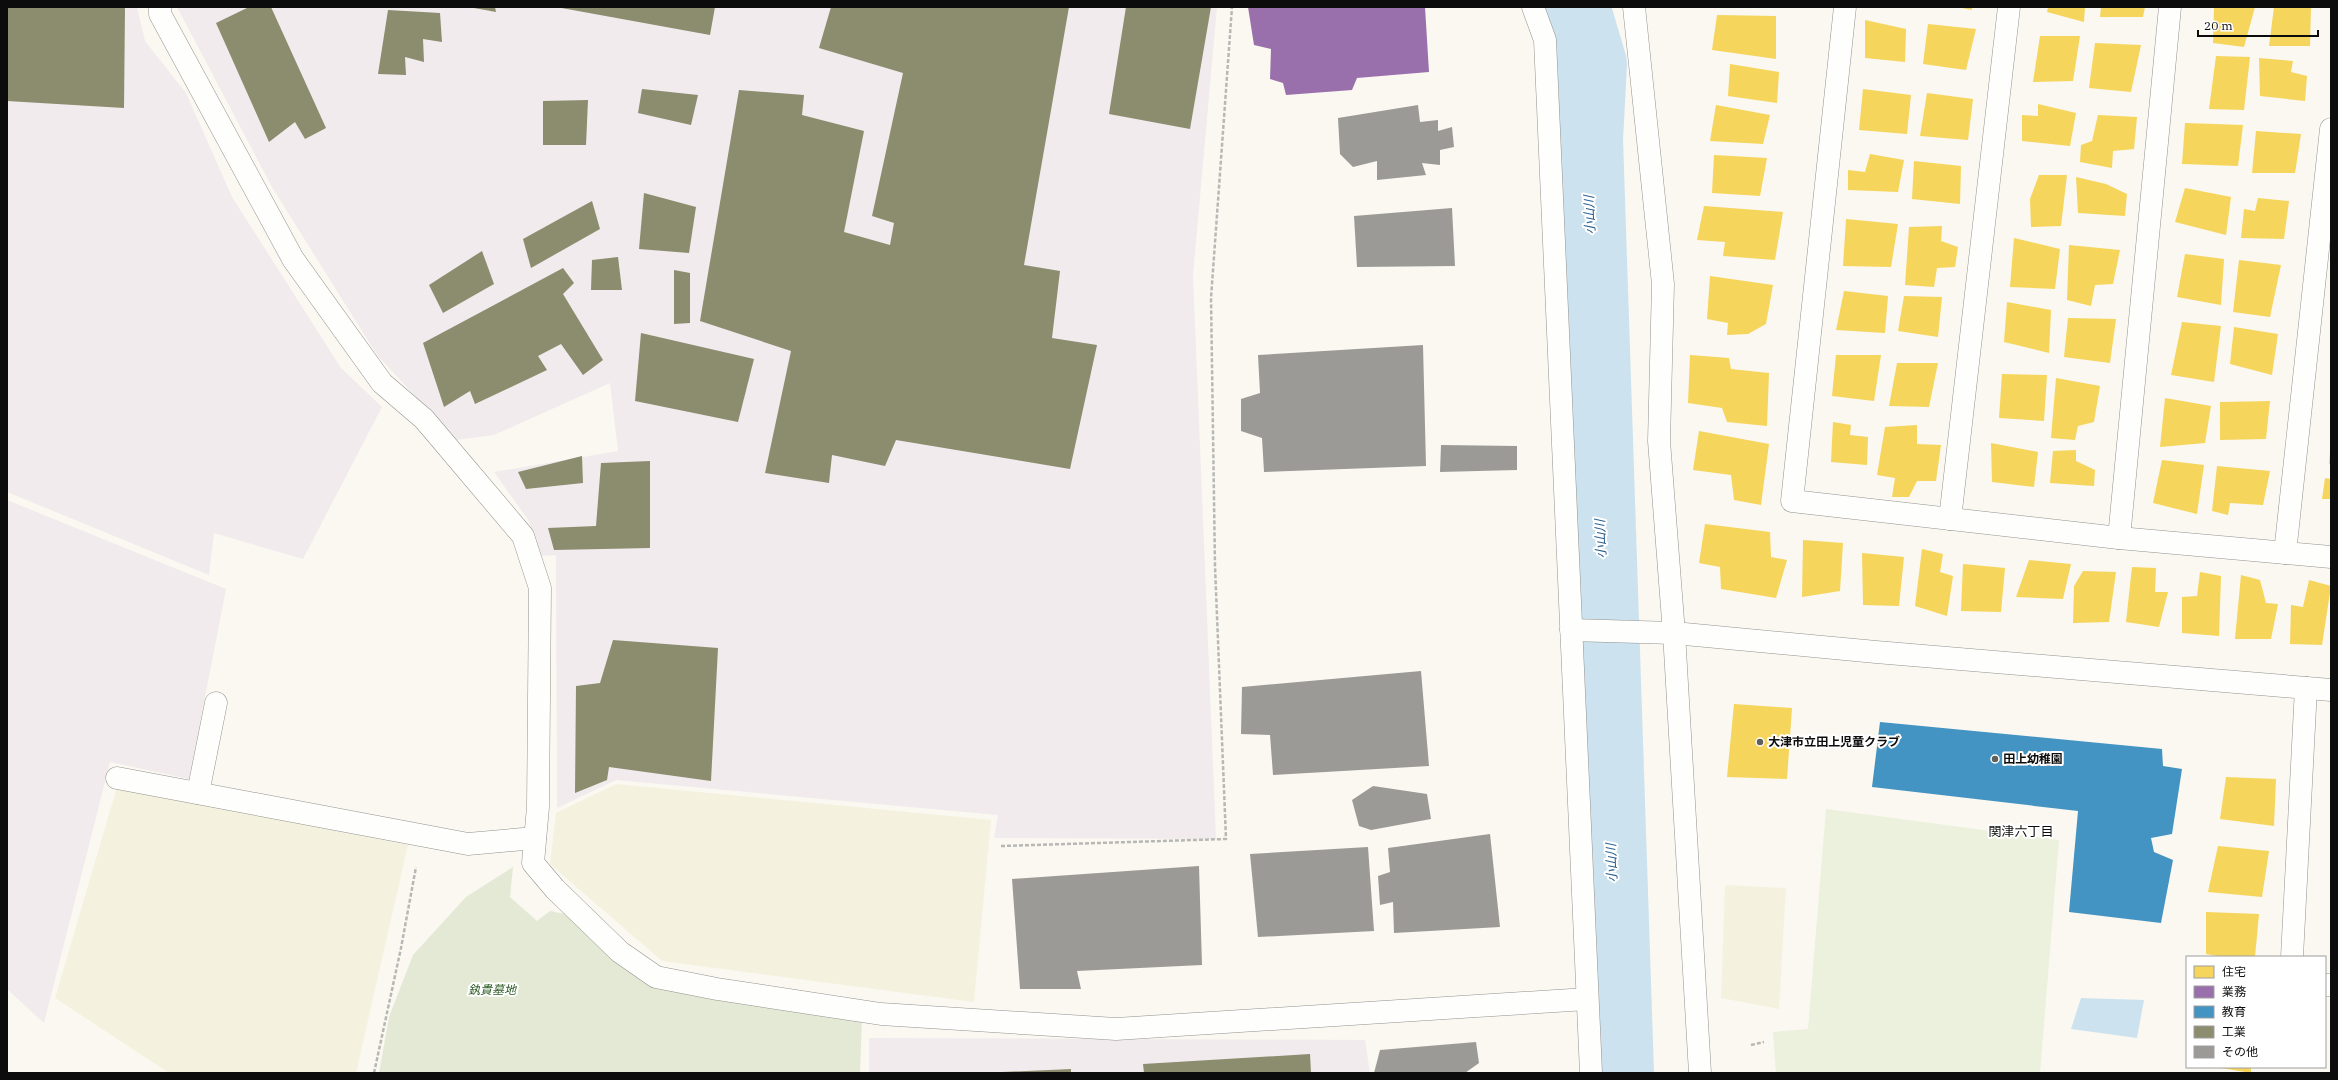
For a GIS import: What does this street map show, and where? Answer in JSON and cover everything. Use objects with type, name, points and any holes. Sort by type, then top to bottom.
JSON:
[{"type":"street","points":[[160,7],[160,14],[293,259],[382,383],[424,420],[523,536],[540,588],[538,807],[533,863],[554,889],[620,952],[656,977],[717,989],[881,1014],[1116,1029],[1587,999]]},
{"type":"street","points":[[1533,7],[1545,40],[1591,1073]]},
{"type":"street","points":[[1634,7],[1663,284],[1659,441],[1674,633],[1700,1073]]},
{"type":"street","points":[[1845,7],[1792,501],[2118,538],[2331,557]]},
{"type":"street","points":[[1950,519],[2009,7]]},
{"type":"street","points":[[2118,538],[2170,7]]},
{"type":"street","points":[[2285,553],[2331,129]]},
{"type":"street","points":[[1571,630],[1674,633],[1876,652],[2331,690]]},
{"type":"street","points":[[2292,956],[2306,688]]},
{"type":"street","points":[[198,794],[216,703]]},
{"type":"street","points":[[117,778],[468,844],[535,838]]},
{"type":"path","points":[[1001,846],[1226,839],[1215,566],[1211,298],[1232,7]]},
{"type":"path","points":[[374,1073],[402,948],[422,835]]},
{"type":"path","points":[[1751,1045],[1764,1042]]},
{"type":"shaded area","points":[[7,7],[137,7],[145,41],[186,93],[232,197],[341,368],[382,407],[303,559],[214,533],[209,575],[7,492]]},
{"type":"shaded area","points":[[177,7],[1217,7],[1193,275],[1216,839],[994,838],[998,815],[616,780],[557,808],[556,555],[540,556],[529,521],[494,472],[618,451],[610,383],[494,435],[456,440],[377,355],[272,187]]},
{"type":"shaded area","points":[[7,500],[226,589],[189,779],[110,762],[44,1023],[7,989]]},
{"type":"shaded area","points":[[616,784],[991,820],[974,1002],[662,961],[550,864],[556,813]]},
{"type":"shaded area","points":[[117,787],[408,845],[356,1073],[169,1073],[55,998]]},
{"type":"shaded area","points":[[1725,885],[1786,888],[1779,1009],[1721,998]]},
{"type":"shaded area","points":[[869,1038],[1365,1040],[1370,1073],[869,1073]]},
{"type":"green space","points":[[1826,809],[2059,840],[2040,1073],[1776,1073],[1773,1032],[1808,1029]]},
{"type":"green space","name":"釻貴墓地","points":[[513,867],[510,897],[537,921],[550,911],[570,915],[644,979],[862,1016],[860,1073],[379,1073],[389,1017],[413,955],[466,897]]},
{"type":"water","points":[[2081,998],[2144,1000],[2137,1038],[2071,1029]]},
{"type":"building: 住宅","points":[[1972,7],[1972,10],[1962,8]]},
{"type":"building: 住宅","points":[[2048,7],[2085,7],[2084,22],[2047,12]]},
{"type":"building: 住宅","points":[[2101,7],[2145,7],[2143,17],[2100,17]]},
{"type":"building: 住宅","points":[[2214,7],[2255,7],[2244,47],[2213,43]]},
{"type":"building: 住宅","points":[[2274,7],[2311,7],[2310,46],[2269,46]]},
{"type":"building: 住宅","points":[[1717,15],[1776,16],[1776,59],[1712,50]]},
{"type":"building: 住宅","points":[[1865,20],[1906,29],[1905,62],[1865,58]]},
{"type":"building: 住宅","points":[[1928,24],[1976,29],[1966,70],[1923,64]]},
{"type":"building: 住宅","points":[[2040,36],[2080,36],[2073,81],[2033,82]]},
{"type":"building: 住宅","points":[[2095,43],[2141,45],[2131,92],[2089,88]]},
{"type":"building: 住宅","points":[[2216,56],[2250,57],[2244,110],[2209,109]]},
{"type":"building: 住宅","points":[[2259,58],[2293,61],[2291,72],[2307,76],[2305,101],[2260,96]]},
{"type":"building: 住宅","points":[[1730,64],[1779,72],[1777,103],[1728,96]]},
{"type":"building: 住宅","points":[[1863,89],[1911,95],[1907,134],[1859,130]]},
{"type":"building: 住宅","points":[[1927,93],[1973,99],[1968,140],[1920,136]]},
{"type":"building: 住宅","points":[[2038,104],[2076,113],[2070,146],[2022,141],[2022,115],[2038,116]]},
{"type":"building: 住宅","points":[[1716,105],[1770,115],[1763,144],[1710,141]]},
{"type":"building: 住宅","points":[[2098,115],[2137,117],[2134,149],[2113,151],[2112,168],[2080,162],[2081,145],[2092,141]]},
{"type":"building: 住宅","points":[[2185,123],[2243,125],[2238,166],[2182,164]]},
{"type":"building: 住宅","points":[[2256,131],[2301,134],[2295,173],[2252,173]]},
{"type":"building: 住宅","points":[[1870,154],[1904,160],[1898,192],[1848,190],[1848,170],[1865,172]]},
{"type":"building: 住宅","points":[[1714,155],[1767,158],[1760,196],[1712,193]]},
{"type":"building: 住宅","points":[[1914,161],[1961,166],[1960,204],[1912,199]]},
{"type":"building: 住宅","points":[[2039,175],[2067,175],[2061,226],[2031,227],[2030,199]]},
{"type":"building: 住宅","points":[[2076,177],[2106,184],[2127,194],[2125,216],[2078,213]]},
{"type":"building: 住宅","points":[[2185,188],[2231,197],[2226,235],[2175,222]]},
{"type":"building: 住宅","points":[[2258,198],[2289,201],[2284,239],[2241,238],[2244,209],[2255,211]]},
{"type":"building: 住宅","points":[[1704,206],[1783,212],[1775,260],[1723,256],[1725,242],[1697,240]]},
{"type":"building: 住宅","points":[[1846,219],[1898,224],[1891,267],[1843,266]]},
{"type":"building: 住宅","points":[[1942,226],[1941,241],[1958,247],[1955,267],[1937,268],[1934,287],[1905,285],[1909,227]]},
{"type":"building: 住宅","points":[[2014,238],[2060,249],[2055,289],[2010,287]]},
{"type":"building: 住宅","points":[[2069,245],[2120,250],[2113,284],[2095,285],[2091,306],[2067,300]]},
{"type":"building: 住宅","points":[[2185,254],[2224,259],[2221,305],[2177,297]]},
{"type":"building: 住宅","points":[[2239,260],[2281,265],[2270,317],[2233,312]]},
{"type":"building: 住宅","points":[[1710,276],[1773,285],[1766,324],[1748,334],[1727,335],[1728,323],[1707,319]]},
{"type":"building: 住宅","points":[[1844,291],[1888,296],[1885,333],[1836,330]]},
{"type":"building: 住宅","points":[[1904,296],[1942,297],[1938,337],[1898,331]]},
{"type":"building: 住宅","points":[[2007,302],[2051,310],[2049,353],[2004,342]]},
{"type":"building: 住宅","points":[[2068,318],[2116,319],[2110,363],[2064,357]]},
{"type":"building: 住宅","points":[[2182,322],[2221,326],[2214,382],[2171,375]]},
{"type":"building: 住宅","points":[[2234,327],[2278,334],[2272,375],[2230,364]]},
{"type":"building: 住宅","points":[[1690,355],[1729,358],[1731,369],[1769,373],[1767,426],[1727,422],[1722,408],[1688,403]]},
{"type":"building: 住宅","points":[[1836,355],[1881,355],[1874,401],[1832,396]]},
{"type":"building: 住宅","points":[[1897,363],[1938,363],[1929,407],[1889,406]]},
{"type":"building: 住宅","points":[[2002,374],[2047,375],[2044,421],[1999,418]]},
{"type":"building: 住宅","points":[[2056,378],[2100,386],[2094,422],[2078,426],[2075,440],[2051,438]]},
{"type":"building: 住宅","points":[[2165,398],[2211,406],[2205,443],[2160,447]]},
{"type":"building: 住宅","points":[[2270,401],[2266,439],[2220,440],[2220,402]]},
{"type":"building: 住宅","points":[[1833,422],[1851,425],[1850,435],[1868,437],[1867,465],[1831,462]]},
{"type":"building: 住宅","points":[[1917,425],[1917,444],[1941,445],[1936,481],[1917,481],[1909,497],[1892,497],[1895,478],[1877,475],[1885,427]]},
{"type":"building: 住宅","points":[[1699,431],[1769,444],[1761,505],[1734,500],[1731,475],[1693,470]]},
{"type":"building: 住宅","points":[[1991,443],[2038,452],[2034,487],[1992,482]]},
{"type":"building: 住宅","points":[[2076,450],[2076,461],[2095,470],[2094,486],[2050,483],[2053,451]]},
{"type":"building: 住宅","points":[[2330,452],[2331,464],[2329,464]]},
{"type":"building: 住宅","points":[[2162,460],[2204,465],[2197,514],[2153,503]]},
{"type":"building: 住宅","points":[[2217,466],[2270,471],[2263,505],[2230,503],[2228,515],[2212,511]]},
{"type":"building: 住宅","points":[[2325,478],[2331,479],[2331,499],[2322,499]]},
{"type":"building: 住宅","points":[[1705,524],[1770,532],[1771,557],[1787,560],[1776,598],[1721,589],[1720,567],[1699,563]]},
{"type":"building: 住宅","points":[[1803,540],[1843,543],[1840,591],[1802,597]]},
{"type":"building: 住宅","points":[[1922,549],[1943,554],[1940,572],[1953,576],[1947,616],[1915,606]]},
{"type":"building: 住宅","points":[[1862,553],[1904,557],[1899,606],[1863,605]]},
{"type":"building: 住宅","points":[[2029,560],[2071,564],[2063,599],[2016,597]]},
{"type":"building: 住宅","points":[[1963,564],[2005,568],[2001,612],[1961,611]]},
{"type":"building: 住宅","points":[[2132,567],[2156,568],[2155,592],[2168,592],[2159,627],[2126,622]]},
{"type":"building: 住宅","points":[[2083,571],[2116,572],[2109,622],[2073,623],[2074,586]]},
{"type":"building: 住宅","points":[[2200,572],[2221,576],[2219,636],[2182,633],[2182,597],[2197,596]]},
{"type":"building: 住宅","points":[[2241,575],[2260,580],[2266,603],[2278,604],[2271,639],[2235,639]]},
{"type":"building: 住宅","points":[[2309,580],[2331,586],[2322,645],[2290,644],[2291,605],[2303,607]]},
{"type":"building: 住宅","name":"大津市立田上児童クラブ","points":[[1734,704],[1792,708],[1787,779],[1727,777]]},
{"type":"building: 住宅","points":[[2226,777],[2276,779],[2274,826],[2220,819]]},
{"type":"building: 住宅","points":[[2218,846],[2269,851],[2262,897],[2208,892]]},
{"type":"building: 住宅","points":[[2206,912],[2259,914],[2255,956],[2217,956],[2206,954]]},
{"type":"building: 住宅","points":[[2221,1068],[2251,1068],[2251,1073]]},
{"type":"building: 業務","points":[[1248,7],[1425,7],[1429,72],[1357,78],[1352,90],[1286,95],[1283,83],[1270,79],[1271,49],[1254,45]]},
{"type":"building: 教育","points":[[1880,722],[2162,749],[2163,766],[2182,769],[2172,834],[2151,838],[2154,852],[2173,860],[2161,923],[2069,912],[2078,811],[1872,787]]},
{"type":"building: 工業","points":[[7,7],[125,7],[124,108],[7,101]]},
{"type":"building: 工業","points":[[249,7],[271,7],[326,128],[305,139],[295,122],[269,142],[216,23]]},
{"type":"building: 工業","points":[[495,7],[496,12],[474,8]]},
{"type":"building: 工業","points":[[556,7],[715,7],[710,35]]},
{"type":"building: 工業","points":[[831,7],[1069,7],[1024,265],[1060,271],[1052,338],[1097,345],[1070,469],[896,440],[885,466],[832,455],[829,483],[765,473],[791,351],[700,321],[739,90],[804,95],[802,115],[864,131],[844,232],[890,245],[894,223],[872,216],[903,73],[819,48]]},
{"type":"building: 工業","points":[[1126,7],[1211,7],[1190,129],[1109,114]]},
{"type":"building: 工業","points":[[388,10],[440,13],[442,42],[423,39],[424,62],[405,57],[406,75],[378,74]]},
{"type":"building: 工業","points":[[642,89],[698,95],[691,125],[638,113]]},
{"type":"building: 工業","points":[[588,100],[586,145],[543,145],[543,101]]},
{"type":"building: 工業","points":[[644,193],[696,207],[689,253],[639,249]]},
{"type":"building: 工業","points":[[592,201],[600,229],[531,268],[523,239]]},
{"type":"building: 工業","points":[[482,251],[494,284],[443,313],[429,285]]},
{"type":"building: 工業","points":[[618,257],[622,290],[591,290],[592,260]]},
{"type":"building: 工業","points":[[563,268],[574,283],[563,294],[603,360],[583,375],[561,344],[538,356],[547,370],[475,404],[470,391],[444,407],[423,343]]},
{"type":"building: 工業","points":[[674,270],[690,273],[690,323],[674,324]]},
{"type":"building: 工業","points":[[641,333],[754,359],[738,422],[635,401]]},
{"type":"building: 工業","points":[[582,456],[583,483],[526,489],[518,472]]},
{"type":"building: 工業","points":[[650,461],[650,548],[554,550],[548,528],[596,526],[601,463]]},
{"type":"building: 工業","points":[[613,640],[718,648],[711,781],[609,767],[607,780],[575,793],[576,686],[600,683]]},
{"type":"building: 工業","points":[[1310,1054],[1311,1073],[1144,1073],[1143,1064]]},
{"type":"building: 工業","points":[[1071,1069],[1071,1073],[1002,1073],[1002,1072]]},
{"type":"building: その他","points":[[1418,105],[1420,122],[1438,120],[1438,131],[1452,127],[1454,147],[1440,150],[1440,165],[1422,163],[1426,175],[1377,180],[1377,161],[1353,167],[1340,154],[1338,118]]},
{"type":"building: その他","points":[[1452,208],[1455,266],[1357,267],[1354,216]]},
{"type":"building: その他","points":[[1423,345],[1426,466],[1264,472],[1262,438],[1241,431],[1241,399],[1260,393],[1258,355]]},
{"type":"building: その他","points":[[1441,445],[1517,446],[1517,470],[1440,472]]},
{"type":"building: その他","points":[[1421,671],[1429,766],[1273,775],[1270,735],[1241,734],[1242,687]]},
{"type":"building: その他","points":[[1373,786],[1427,794],[1431,819],[1371,830],[1359,826],[1352,800]]},
{"type":"building: その他","points":[[1490,834],[1500,927],[1394,933],[1393,902],[1380,905],[1378,876],[1390,872],[1388,848]]},
{"type":"building: その他","points":[[1368,847],[1374,931],[1258,937],[1250,854]]},
{"type":"building: その他","points":[[1199,866],[1202,965],[1077,971],[1081,989],[1020,989],[1012,879]]},
{"type":"building: その他","points":[[1476,1042],[1479,1063],[1465,1073],[1374,1073],[1380,1050]]},
{"type":"waterway","name":"小山川","points":[[1574,7],[1591,64],[1587,139],[1618,1073]]},
{"type":"place","name":"大津市立田上児童クラブ","points":[[1760,742]]},
{"type":"place","name":"田上幼稚園","points":[[1995,759]]},
{"type":"district","name":"関津六丁目","points":[[2021,831]]}]
